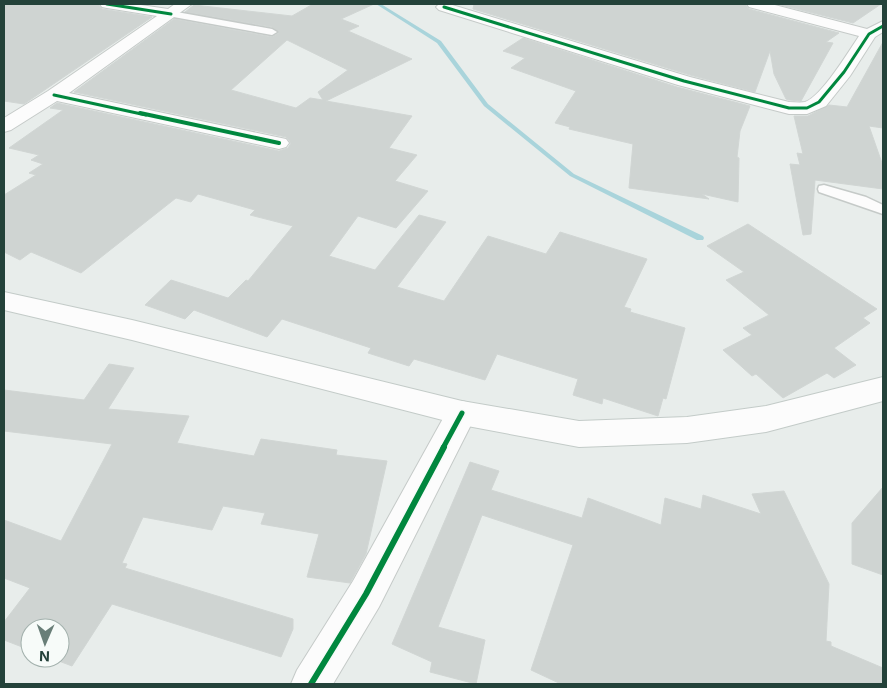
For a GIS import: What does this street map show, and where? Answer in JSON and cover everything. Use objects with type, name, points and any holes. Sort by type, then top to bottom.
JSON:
[{"type":"street","points":[[107,4],[171,14]]},
{"type":"street","points":[[4,126],[13,113],[54,94],[185,4]]},
{"type":"street","points":[[444,7],[684,81],[790,108],[807,108],[819,102],[876,30],[754,4]]},
{"type":"street","points":[[54,94],[279,143]]},
{"type":"street","points":[[4,301],[142,333],[462,413],[579,434],[686,430],[766,419],[883,389]]},
{"type":"street","points":[[320,683],[462,413]]},
{"type":"lane","points":[[171,14],[272,32]]},
{"type":"lane","points":[[824,189],[861,200],[883,210]]},
{"type":"building","points":[[4,4],[98,4],[102,9],[152,17],[24,104],[4,101]]},
{"type":"building","points":[[313,4],[374,4],[341,19],[359,26],[348,31],[412,59],[326,101],[412,116],[389,148],[417,155],[395,181],[428,191],[396,228],[358,216],[329,256],[375,270],[419,215],[446,222],[397,287],[444,301],[488,236],[546,254],[560,232],[647,259],[624,307],[631,309],[630,312],[685,328],[666,399],[663,398],[658,416],[603,398],[602,404],[573,395],[578,379],[497,354],[485,380],[414,359],[409,366],[368,353],[371,348],[282,319],[267,337],[194,310],[185,319],[145,305],[171,280],[228,298],[246,280],[248,281],[293,226],[250,215],[255,210],[198,194],[191,202],[176,198],[81,273],[31,252],[20,260],[4,252],[4,195],[36,175],[29,173],[43,164],[31,160],[39,155],[9,148],[63,110],[50,108],[57,103],[279,151],[288,148],[291,143],[286,137],[74,92],[174,19],[272,37],[279,33],[272,27],[185,12],[194,5],[292,16]],"holes":[[[287,40],[348,70],[318,92],[323,100],[310,98],[296,108],[231,90]]]},
{"type":"building","points":[[474,4],[745,4],[749,9],[839,33],[826,42],[833,43],[801,101],[786,99],[774,74],[770,51],[755,92],[690,75],[473,9]]},
{"type":"building","points":[[777,4],[881,4],[853,23]]},
{"type":"building","points":[[523,38],[677,87],[750,106],[740,131],[737,157],[739,158],[738,202],[702,194],[709,199],[629,188],[633,144],[569,129],[570,127],[555,123],[576,91],[511,68],[525,58],[503,51]]},
{"type":"building","points":[[883,42],[883,128],[869,126],[883,166],[883,189],[815,180],[811,234],[803,235],[790,164],[800,165],[797,153],[803,154],[794,116],[808,116],[829,105],[847,107]]},
{"type":"building","points":[[748,224],[877,309],[863,318],[870,323],[834,348],[856,365],[834,378],[827,373],[783,398],[756,374],[752,376],[723,350],[752,335],[743,328],[769,315],[726,280],[744,272],[707,246]]},
{"type":"building","points":[[109,364],[134,368],[108,409],[189,416],[177,443],[254,456],[261,439],[337,450],[336,455],[387,461],[366,554],[350,583],[307,577],[319,534],[261,524],[265,513],[223,506],[212,530],[143,517],[122,563],[127,564],[125,568],[293,619],[293,629],[281,657],[112,604],[72,666],[70,665],[70,618],[20,618],[20,646],[4,640],[4,622],[30,588],[4,578],[4,520],[61,541],[112,444],[4,431],[4,390],[84,400]]},
{"type":"building","points":[[470,462],[499,471],[491,490],[582,518],[588,498],[661,525],[665,498],[701,509],[703,495],[761,514],[752,494],[784,491],[829,584],[826,641],[831,642],[831,646],[883,668],[883,684],[561,684],[531,670],[573,545],[482,515],[438,627],[485,640],[476,684],[430,672],[432,662],[392,644]]},
{"type":"building","points":[[883,487],[883,575],[852,564],[852,523]]},
{"type":"waterway","points":[[378,4],[439,42],[486,105],[572,175],[700,238]]},
{"type":"cycle path","points":[[107,4],[171,14]]},
{"type":"cycle path","points":[[444,7],[684,81],[789,108],[807,108],[819,102],[844,72],[869,34],[883,26]]},
{"type":"cycle path","points":[[54,95],[279,143]]},
{"type":"cycle path","points":[[311,684],[366,594],[462,413]]}]
